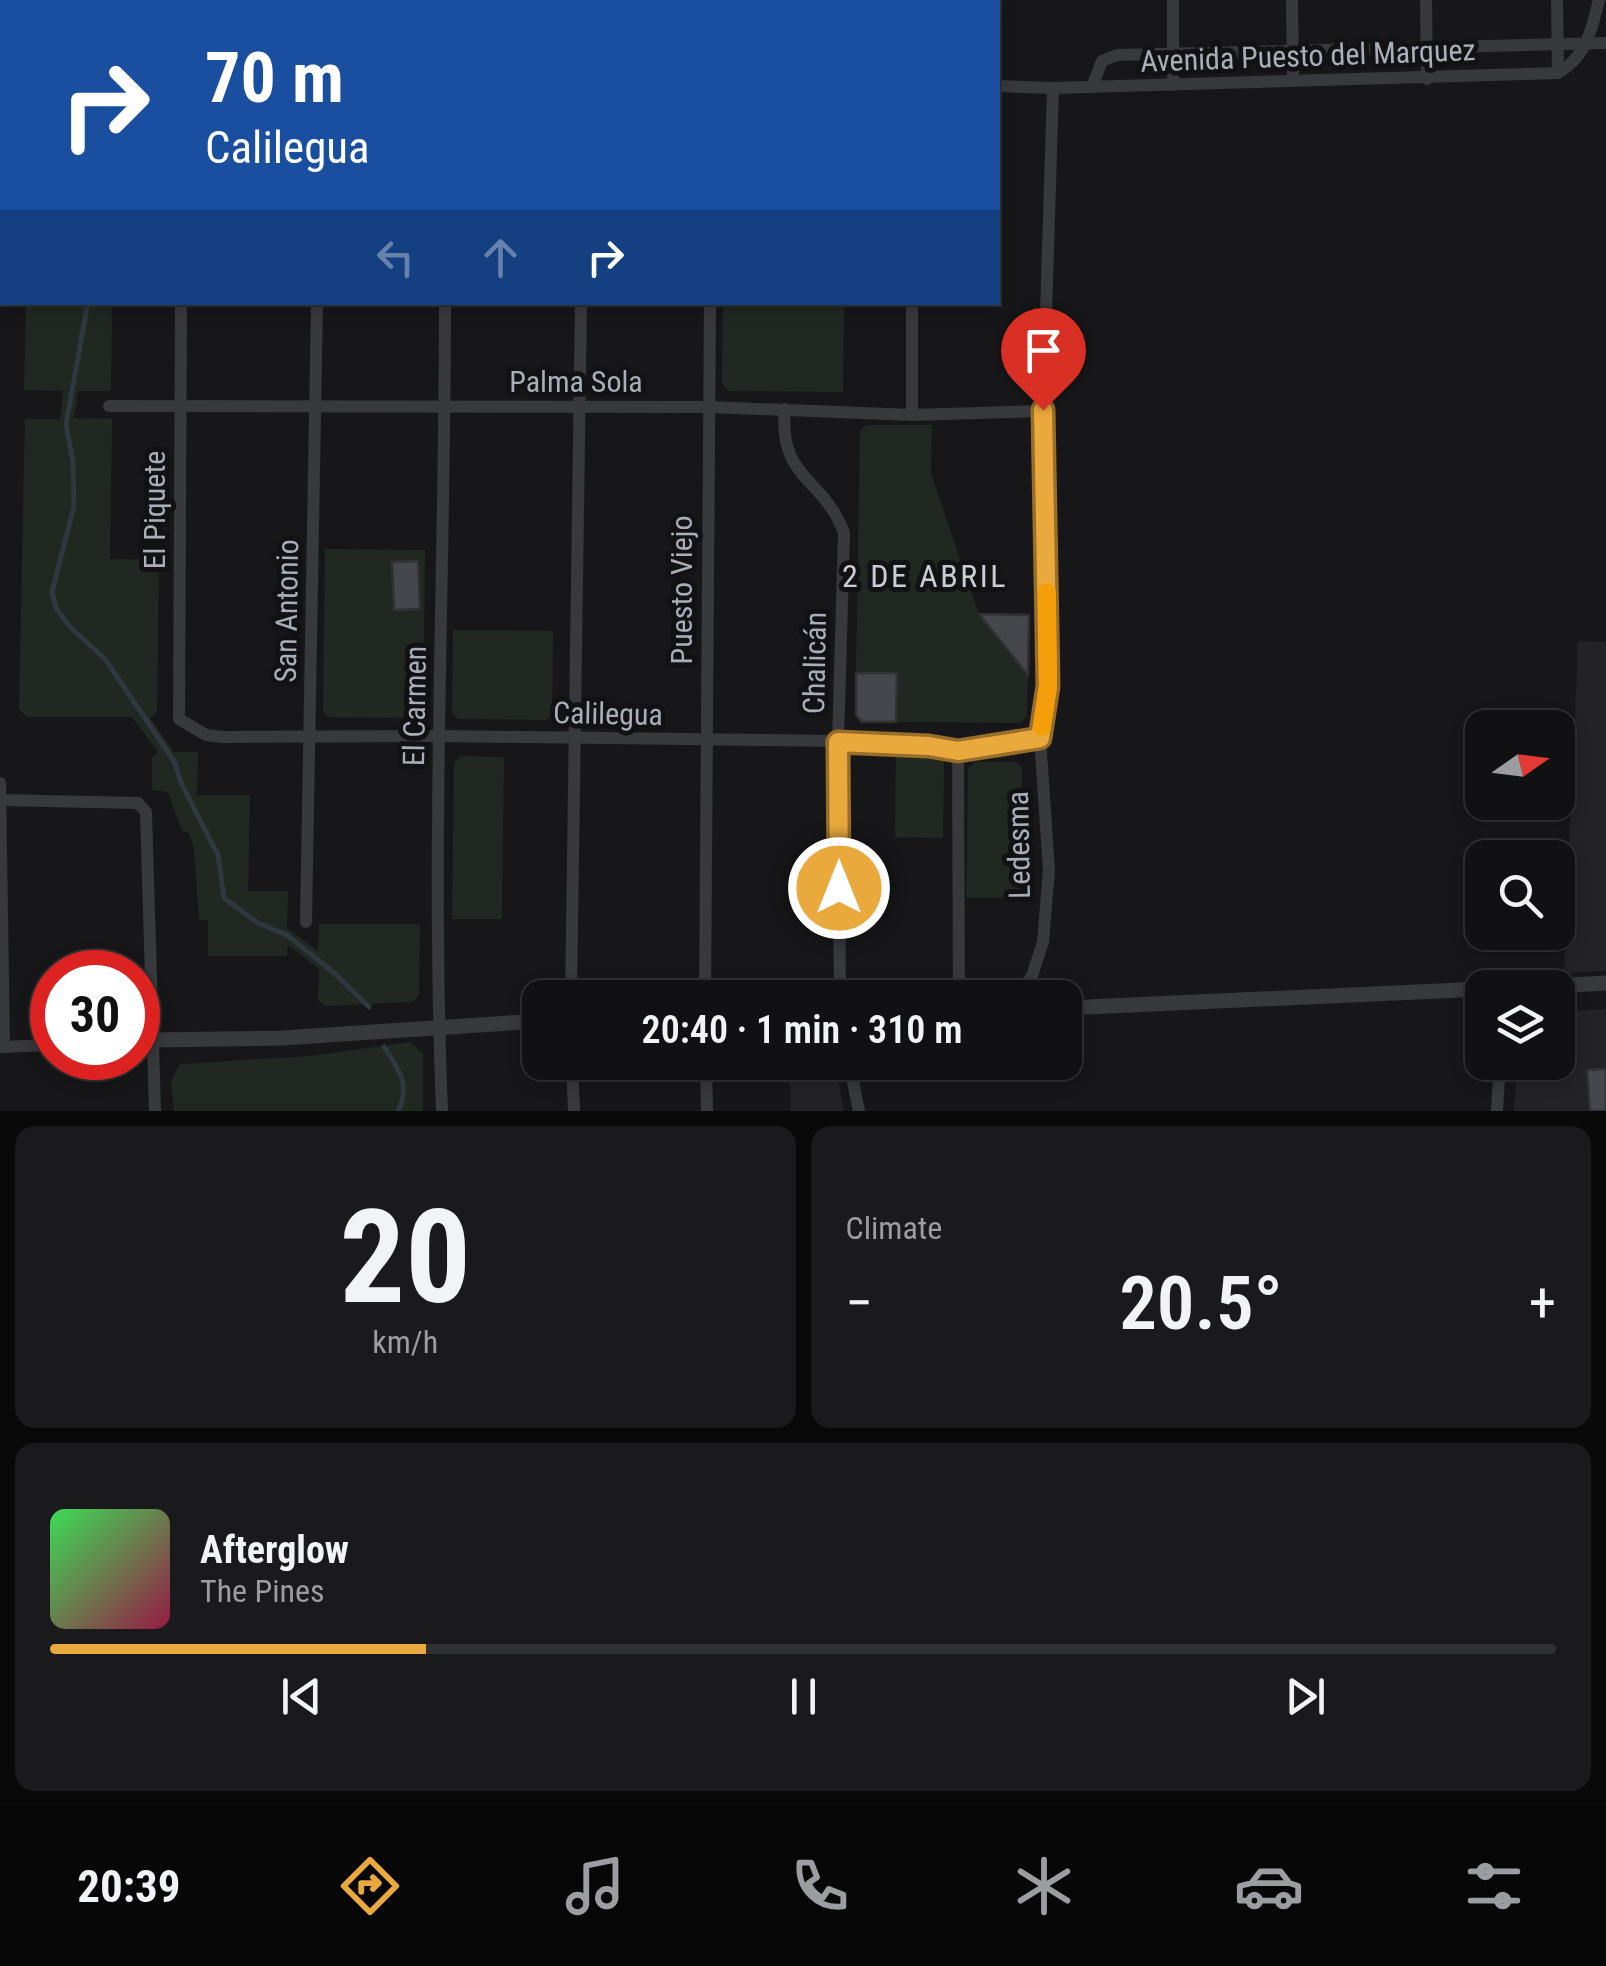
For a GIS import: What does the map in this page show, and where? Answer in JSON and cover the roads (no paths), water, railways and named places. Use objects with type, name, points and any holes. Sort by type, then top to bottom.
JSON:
[{"type":"street","points":[[1173,0],[1174,85]]},
{"type":"street","points":[[1292,0],[1293,80]]},
{"type":"street","points":[[1426,0],[1427,79]]},
{"type":"street","points":[[1557,0],[1558,73]]},
{"type":"street","points":[[1558,73],[1576,62],[1587,44],[1599,0]]},
{"type":"street","points":[[1092,87],[1102,60],[1117,54],[1606,44]]},
{"type":"street","name":"Avenida Puesto del Marquez","points":[[1000,86],[1054,88],[1558,73]]},
{"type":"street","name":"Ledesma","points":[[1029,980],[1043,942],[1049,870],[1040,738],[1048,686],[1043,410],[1054,88]]},
{"type":"street","name":"El Piquete","points":[[179,718],[181,305]]},
{"type":"street","name":"San Antonio","points":[[306,922],[317,305]]},
{"type":"street","name":"El Carmen","points":[[442,1111],[438,1026],[439,736],[445,305]]},
{"type":"street","points":[[571,980],[581,305]]},
{"type":"street","name":"Puesto Viejo","points":[[705,980],[710,305]]},
{"type":"street","points":[[912,305],[912,415]]},
{"type":"street","name":"Palma Sola","points":[[109,406],[709,407],[912,415],[1043,410]]},
{"type":"street","name":"Chalicán","points":[[784,409],[782,436],[790,460],[838,515],[844,533],[838,742],[840,980]]},
{"type":"street","name":"Calilegua","points":[[179,718],[206,735],[309,738],[838,742],[958,751],[1040,738]]},
{"type":"street","points":[[958,751],[959,980]]},
{"type":"street","points":[[0,783],[2,1047],[30,1045]]},
{"type":"street","points":[[0,800],[138,803],[146,812],[145,950]]},
{"type":"street","points":[[1575,985],[1606,983]]},
{"type":"street","points":[[1082,1007],[1465,991]]},
{"type":"street","points":[[160,1040],[282,1038],[522,1022]]},
{"type":"street","points":[[150,1080],[155,1111]]},
{"type":"street","points":[[573,1080],[574,1111]]},
{"type":"street","points":[[706,1080],[707,1111]]},
{"type":"street","points":[[853,1080],[860,1111]]},
{"type":"street","points":[[1497,1111],[1499,1080]]},
{"type":"waterway","points":[[87,305],[66,424],[73,463],[74,506],[52,592],[56,608],[70,627],[105,659],[174,761],[218,855],[224,898],[258,923],[287,935],[369,1007]]},
{"type":"waterway","points":[[384,1047],[403,1085],[398,1111]]},
{"type":"district","name":"2 DE ABRIL","points":[[925,576]]}]
